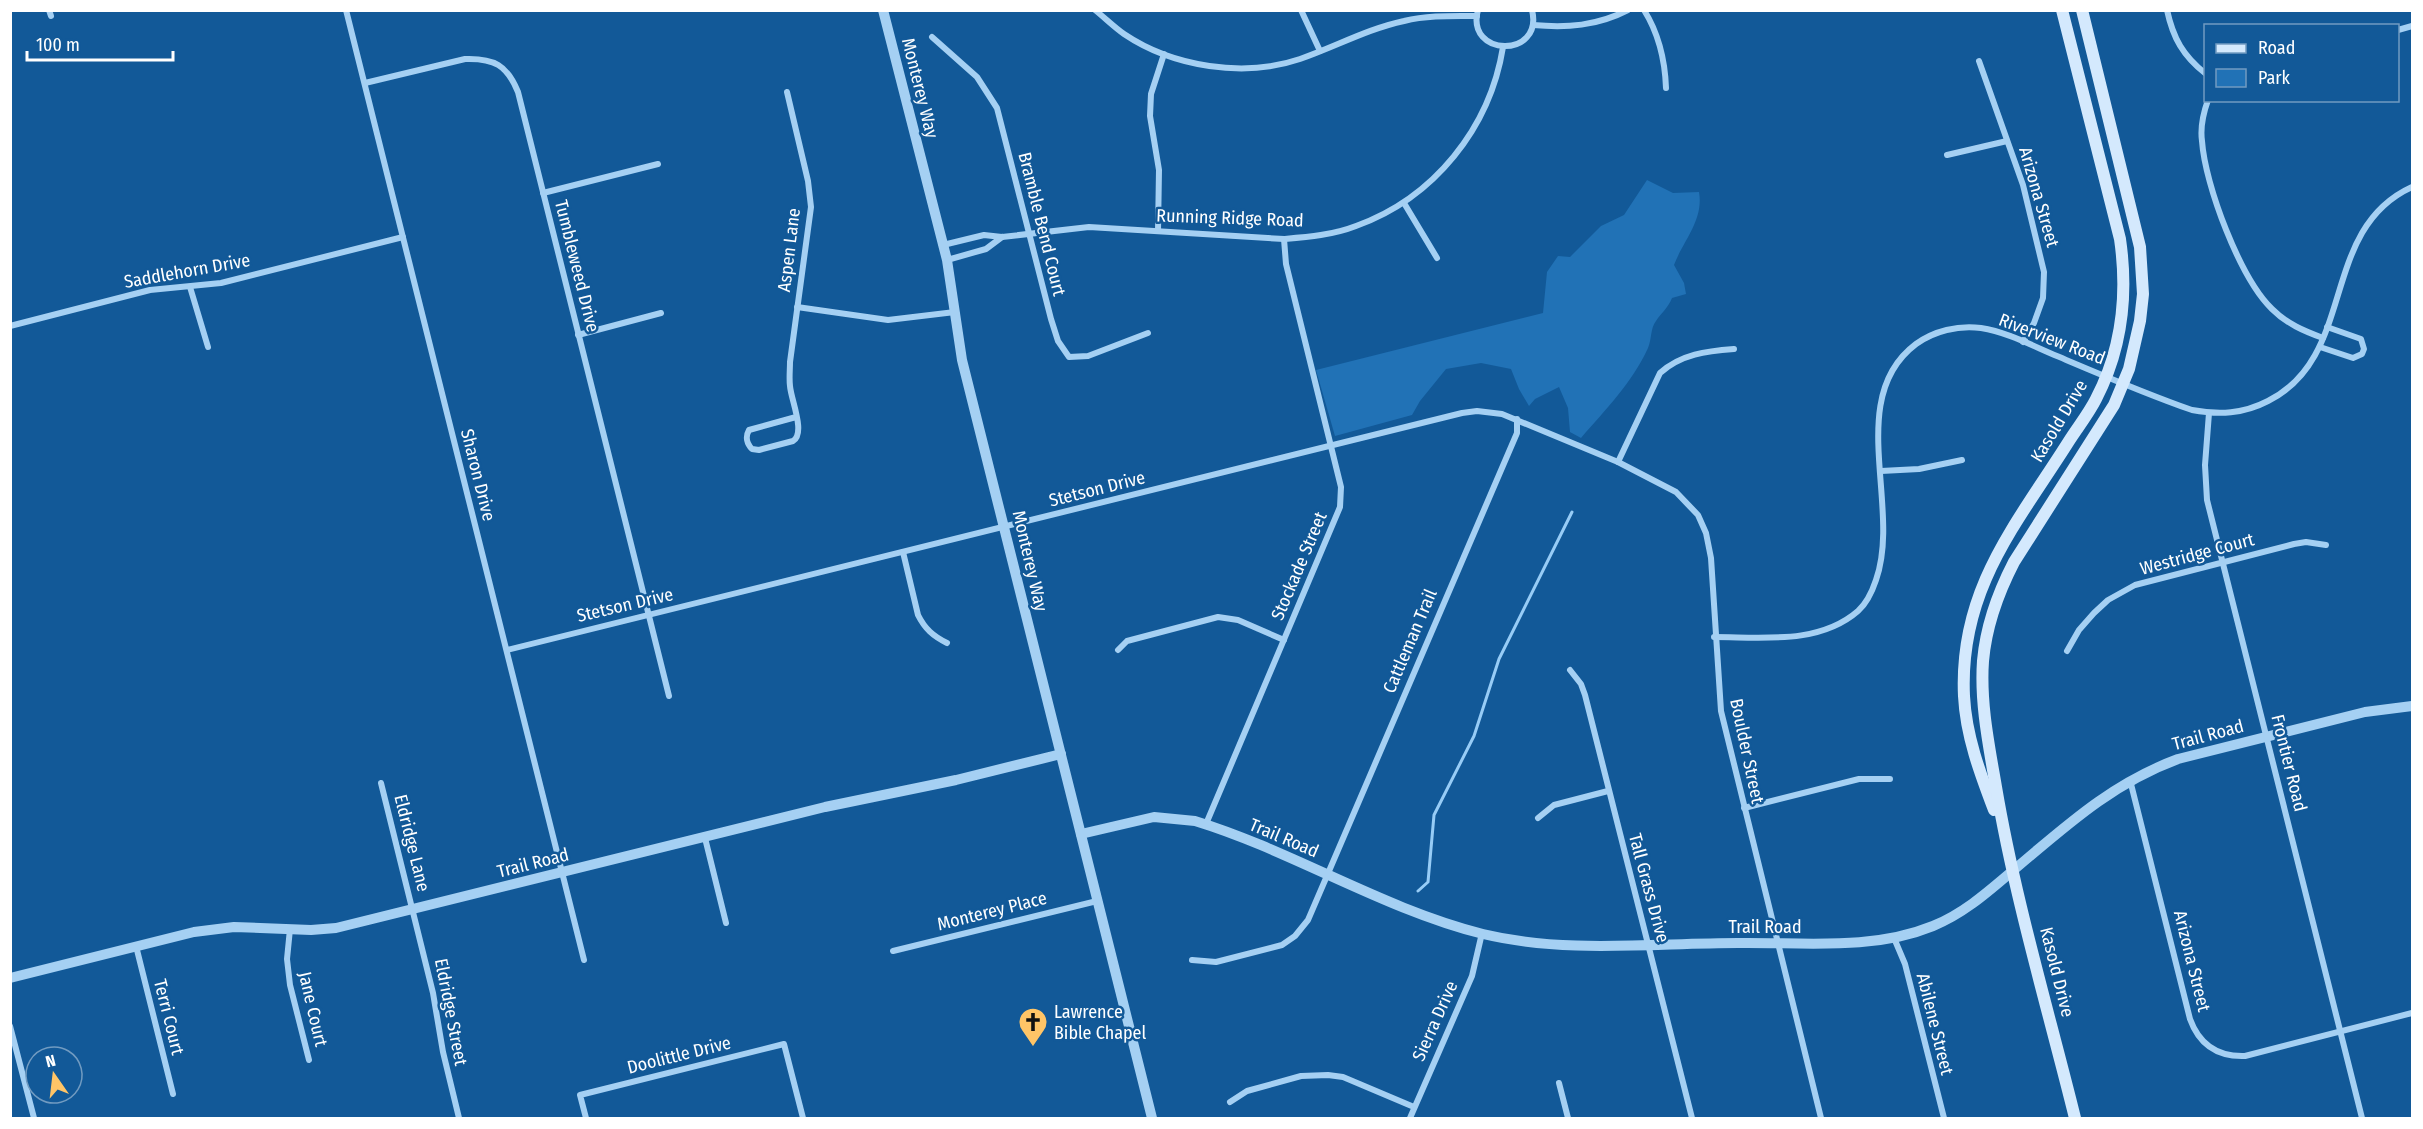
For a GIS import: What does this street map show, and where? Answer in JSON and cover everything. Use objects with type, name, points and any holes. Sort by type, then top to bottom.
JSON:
[{"type":"main road","name":"Kasold Drive","points":[[2004,834],[1978,768],[1968,731],[1964,696],[1968,632],[1977,598],[1988,570],[2004,540],[2096,399],[2117,342],[2124,293],[2122,257],[2062,10]]},
{"type":"main road","name":"Kasold Drive","points":[[2075,1119],[2004,834],[1989,747],[1982,681],[1983,659],[1990,621],[2002,586],[2014,562],[2102,426],[2124,384],[2135,349],[2140,321],[2143,294],[2140,247],[2082,10]]},
{"type":"street","name":"Sharon Drive","points":[[346,10],[584,960]]},
{"type":"street","name":"Monterey Way","points":[[883,10],[947,260],[962,360],[1152,1119]]},
{"type":"street","points":[[1095,10],[1124,34],[1182,61],[1210,66],[1249,68],[1277,65],[1405,20],[1433,16],[1478,13],[1477,25],[1486,40],[1503,47],[1519,44],[1533,25],[1532,10]]},
{"type":"street","points":[[1301,10],[1320,51]]},
{"type":"street","points":[[1533,25],[1569,27],[1586,25],[1600,22],[1628,10]]},
{"type":"street","points":[[1644,10],[1662,51],[1666,88]]},
{"type":"street","points":[[2167,10],[2179,46],[2186,57],[2204,73]]},
{"type":"street","name":"Bramble Bend Court","points":[[932,37],[977,77],[998,108],[1051,319],[1058,341],[1069,357],[1088,356],[1148,333]]},
{"type":"street","name":"Running Ridge Road","points":[[943,245],[984,235],[1002,237],[1089,227],[1284,239],[1315,236],[1355,227],[1404,203],[1434,179],[1469,138],[1491,97],[1498,76],[1503,47]]},
{"type":"street","points":[[1158,231],[1159,171],[1150,116],[1151,94],[1164,54]]},
{"type":"street","name":"Tumbleweed Drive","points":[[365,83],[465,58],[488,60],[502,66],[512,78],[518,92],[669,696]]},
{"type":"street","name":"Arizona Street","points":[[1979,61],[2023,185],[2044,272],[2043,298],[2024,342]]},
{"type":"street","name":"Aspen Lane","points":[[787,92],[808,181],[811,207],[790,362],[790,386],[800,432],[794,441],[759,450],[752,449],[748,445],[746,435],[748,430],[796,417]]},
{"type":"street","points":[[2207,102],[2202,123],[2203,153],[2223,218],[2244,267],[2261,297],[2279,316],[2295,327],[2323,338]]},
{"type":"street","points":[[1947,155],[2007,141]]},
{"type":"street","points":[[543,193],[658,164]]},
{"type":"street","name":"Riverview Road","points":[[1714,637],[1814,634],[1845,621],[1862,608],[1874,586],[1884,555],[1879,417],[1882,392],[1892,370],[1908,350],[1937,333],[1965,327],[1996,332],[2177,405],[2210,414],[2243,411],[2271,399],[2298,380],[2308,368],[2320,347],[2359,237],[2383,206],[2412,187]]},
{"type":"street","points":[[1404,203],[1437,258]]},
{"type":"street","name":"Saddlehorn Drive","points":[[10,326],[150,290],[220,283],[403,237]]},
{"type":"street","name":"Running Ridge Road","points":[[947,260],[986,249],[1002,237]]},
{"type":"street","name":"Stockade Street","points":[[1206,824],[1239,740],[1340,507],[1341,487],[1286,264],[1284,239]]},
{"type":"street","points":[[190,287],[208,347]]},
{"type":"street","name":"Aspen Lane","points":[[797,307],[888,320],[955,312]]},
{"type":"street","points":[[578,334],[661,314]]},
{"type":"street","points":[[2320,347],[2353,358],[2362,354],[2364,349],[2361,339],[2327,327]]},
{"type":"street","points":[[1618,462],[1660,373],[1686,357],[1710,351],[1734,349]]},
{"type":"street","name":"Stetson Drive","points":[[507,650],[1462,413],[1492,412],[1517,419],[1586,448]]},
{"type":"street","name":"Frontier Road","points":[[2210,414],[2205,482],[2207,500],[2362,1119]]},
{"type":"street","name":"Cattleman Trail","points":[[1192,960],[1216,962],[1286,942],[1295,936],[1308,920],[1517,433],[1517,419]]},
{"type":"street","name":"Boulder Street","points":[[1586,448],[1676,492],[1698,514],[1706,533],[1711,558],[1714,637],[1721,711],[1821,1119]]},
{"type":"street","points":[[1881,471],[1928,468],[1962,460]]},
{"type":"street","name":"Westridge Court","points":[[2067,651],[2079,630],[2094,613],[2120,593],[2149,580],[2294,544],[2306,542],[2326,544]]},
{"type":"street","points":[[903,552],[918,615],[923,624],[938,639],[947,643]]},
{"type":"street","points":[[1118,650],[1127,641],[1218,616],[1238,620],[1284,640]]},
{"type":"street","name":"Tall Grass Drive","points":[[1570,670],[1586,695],[1608,791],[1692,1119]]},
{"type":"street","name":"Trail Road","points":[[1080,834],[1154,817],[1180,818],[1206,824],[1448,924],[1515,940],[1556,944],[1649,946],[1867,942],[1894,938],[1934,926],[1957,914],[2094,803],[2130,780],[2178,759],[2365,712],[2412,706]]},
{"type":"street","name":"Trail Road","points":[[10,978],[136,946],[219,928],[336,928],[413,911],[825,807],[957,780],[1061,754]]},
{"type":"street","points":[[1744,808],[1859,779],[1890,779]]},
{"type":"street","name":"Arizona Street","points":[[2130,780],[2190,1018],[2200,1039],[2218,1052],[2245,1056],[2412,1013]]},
{"type":"street","name":"Eldridge Lane","points":[[381,783],[413,911]]},
{"type":"street","points":[[1538,818],[1554,805],[1608,791]]},
{"type":"street","points":[[705,838],[726,923]]},
{"type":"street","name":"Monterey Place","points":[[893,951],[1097,900]]},
{"type":"street","name":"Eldridge Street","points":[[413,911],[434,993],[443,1052],[459,1119]]},
{"type":"street","name":"Jane Court","points":[[290,929],[287,969],[309,1060]]},
{"type":"street","name":"Sierra Drive","points":[[1410,1119],[1472,976],[1482,933]]},
{"type":"street","name":"Abilene Street","points":[[1894,938],[1905,964],[1944,1119]]},
{"type":"street","name":"Terri Court","points":[[136,946],[173,1094]]},
{"type":"street","points":[[10,1026],[34,1119]]},
{"type":"street","name":"Doolittle Drive","points":[[586,1119],[580,1095],[784,1044],[803,1119]]},
{"type":"street","points":[[1230,1102],[1247,1091],[1301,1076],[1328,1075],[1343,1077],[1414,1107]]},
{"type":"street","points":[[1559,1083],[1568,1119]]},
{"type":"green space","points":[[1647,180],[1673,193],[1699,192],[1700,202],[1696,221],[1674,265],[1684,283],[1686,294],[1672,298],[1654,324],[1642,361],[1618,395],[1581,438],[1570,432],[1568,408],[1559,387],[1535,399],[1529,406],[1511,369],[1481,363],[1446,369],[1420,401],[1412,415],[1335,436],[1316,370],[1543,313],[1547,272],[1558,256],[1570,257],[1601,226],[1624,215]]},
{"type":"waterway","points":[[1418,891],[1428,882],[1434,815],[1474,736],[1499,659],[1572,512]]},
{"type":"place","name":"Lawrence Bible Chapel","points":[[1033,1048]]}]
